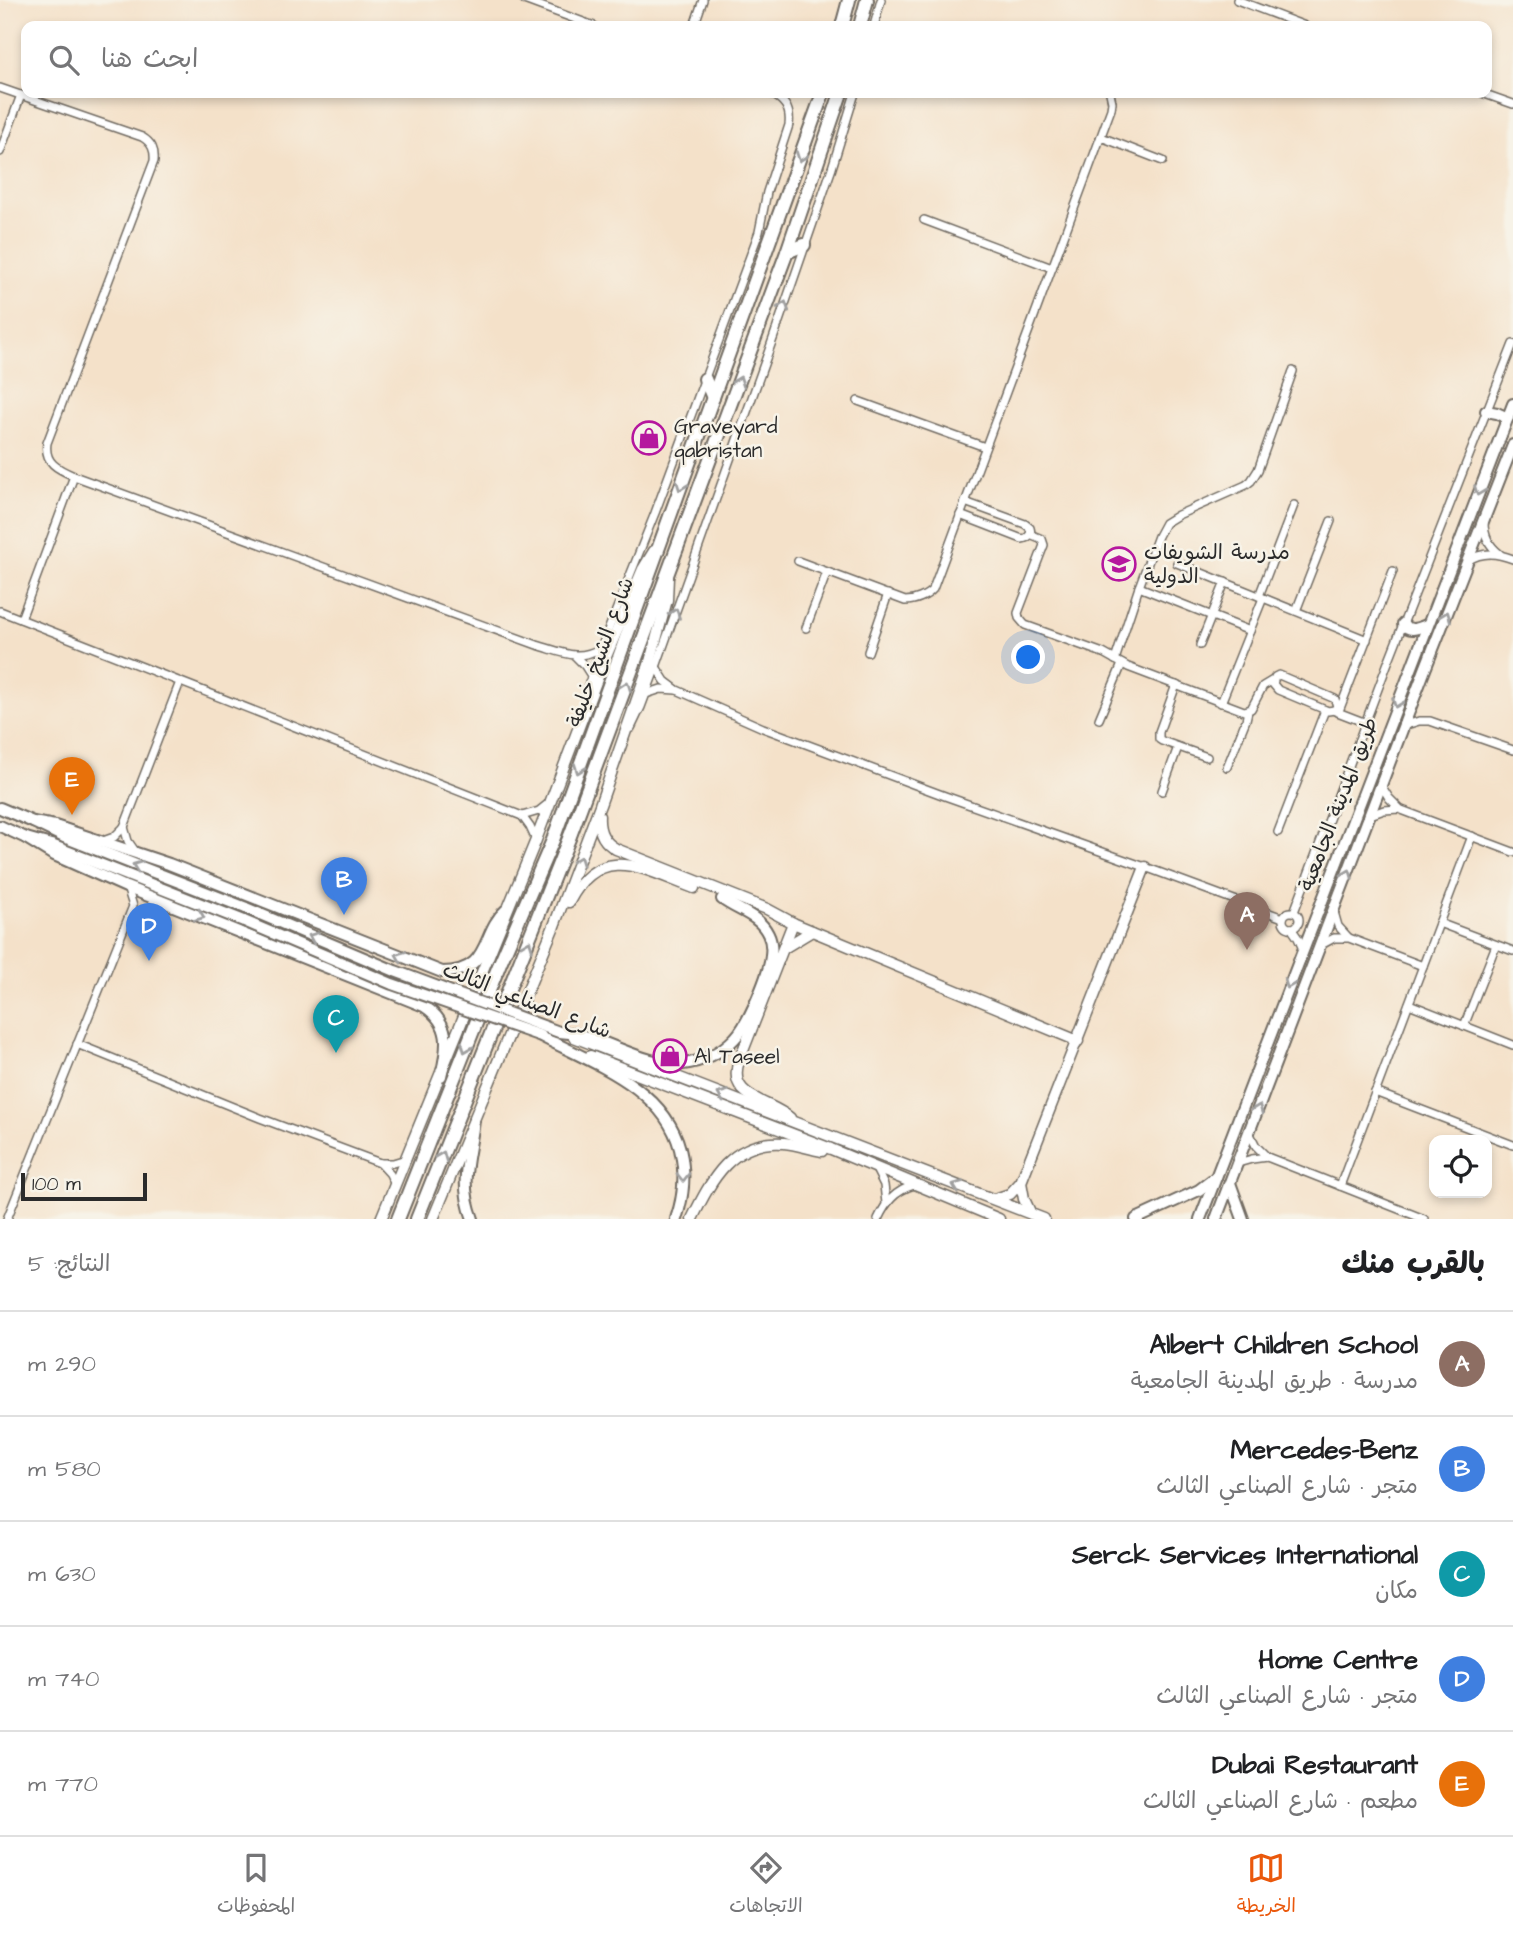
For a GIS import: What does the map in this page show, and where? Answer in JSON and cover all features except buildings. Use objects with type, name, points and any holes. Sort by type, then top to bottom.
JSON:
[{"type":"highway","points":[[843,21],[849,0]]},
{"type":"highway","points":[[861,21],[867,0]]},
{"type":"highway","name":"شارع الشيخ خليفة","points":[[398,1219],[500,963],[553,840],[821,98]]},
{"type":"highway","name":"شارع الشيخ خليفة","points":[[417,1219],[565,848],[787,251],[839,98]]},
{"type":"highway","points":[[787,251],[804,244]]},
{"type":"highway","points":[[705,379],[713,398]]},
{"type":"main road","name":"طريق المدينة الجامعية","points":[[1200,1219],[1513,404]]},
{"type":"main road","points":[[1486,411],[1497,412],[1508,418]]},
{"type":"main road","name":"طريق المدينة الجامعية","points":[[1216,1219],[1513,445]]},
{"type":"main road","points":[[381,1219],[536,840],[585,709],[643,569],[661,542]]},
{"type":"main road","points":[[433,1219],[554,926],[600,805],[663,618],[668,591],[667,574]]},
{"type":"main road","points":[[1403,624],[1413,630],[1427,625]]},
{"type":"main road","points":[[600,805],[600,830],[611,846],[1078,1041]]},
{"type":"main road","name":"شارع الصناعي الثالث","points":[[0,808],[56,834],[246,908],[394,971],[559,1032],[591,1038],[795,1124],[1044,1219]]},
{"type":"main road","points":[[1356,811],[1351,840],[1358,846]]},
{"type":"main road","points":[[33,822],[55,825],[169,864],[442,972],[466,967],[479,957],[506,910]]},
{"type":"main road","name":"شارع الصناعي الثالث","points":[[0,827],[244,921],[393,984],[541,1036],[625,1075],[831,1149],[999,1219]]},
{"type":"main road","points":[[26,838],[52,854],[126,887],[430,1011],[441,1023],[446,1037],[441,1076]]},
{"type":"main road","points":[[554,926],[583,880],[591,873],[610,865],[633,865],[788,921]]},
{"type":"main road","points":[[994,1200],[1010,1194],[1021,1182],[1145,867]]},
{"type":"main road","name":"شارع الصناعي الثالث","points":[[630,1056],[672,1064],[695,1062],[719,1051],[743,1028],[769,966],[771,942],[764,927],[755,917],[722,898]]},
{"type":"main road","points":[[788,921],[784,948],[739,1060],[736,1074],[744,1092],[781,1111],[795,1124]]},
{"type":"main road","points":[[784,948],[812,931]]},
{"type":"main road","name":"شارع الصناعي الثالث","points":[[625,1075],[657,1106],[679,1144],[684,1175],[676,1219]]},
{"type":"main road","points":[[473,1219],[465,1192],[465,1175],[474,1120]]},
{"type":"main road","points":[[692,1219],[716,1175],[740,1153],[762,1144],[774,1143],[794,1144],[818,1150],[831,1149]]},
{"type":"main road","points":[[1136,1219],[1199,1191],[1218,1175]]},
{"type":"main road","points":[[1021,1182],[1024,1199],[1031,1214]]},
{"type":"main road","points":[[1230,1183],[1243,1219]]},
{"type":"street","points":[[524,0],[581,21]]},
{"type":"street","points":[[696,21],[703,0]]},
{"type":"street","points":[[875,21],[881,0]]},
{"type":"street","points":[[1237,0],[1293,21]]},
{"type":"street","points":[[0,88],[21,95],[0,152]]},
{"type":"street","points":[[1492,97],[1513,104]]},
{"type":"street","points":[[30,98],[142,137],[153,146],[155,154],[47,443],[50,462],[74,476],[514,637],[576,657],[592,677]]},
{"type":"street","points":[[585,709],[585,697],[601,648],[655,513],[759,232],[767,192],[789,125],[789,111],[780,98]]},
{"type":"street","points":[[621,743],[633,725],[656,667],[775,335],[853,98]]},
{"type":"street","points":[[798,561],[909,601],[930,592],[1101,137],[1112,106],[1111,98]]},
{"type":"street","points":[[1101,137],[1163,161]]},
{"type":"street","points":[[924,220],[1052,268]]},
{"type":"street","points":[[1291,928],[1298,925],[1296,915],[1366,723],[1513,344]]},
{"type":"street","points":[[1099,719],[1139,587],[1158,536],[1166,523],[1178,515],[1251,481],[1258,470],[1293,371]]},
{"type":"street","points":[[858,401],[985,447]]},
{"type":"street","points":[[21,619],[74,476]]},
{"type":"street","points":[[960,515],[1022,539],[1030,534],[1028,525],[965,502]]},
{"type":"street","points":[[1221,702],[1250,631],[1294,505]]},
{"type":"street","points":[[992,527],[997,514]]},
{"type":"street","points":[[1484,520],[1485,536],[1500,555]]},
{"type":"street","points":[[1296,611],[1331,521]]},
{"type":"street","points":[[1030,534],[1042,539],[1044,545],[1018,613],[1021,622],[1103,653],[1118,662],[1175,685],[1248,711]]},
{"type":"street","points":[[1467,561],[1484,554],[1513,559]]},
{"type":"street","points":[[1177,563],[1367,640]]},
{"type":"street","points":[[1337,711],[1393,571]]},
{"type":"street","points":[[806,628],[827,572]]},
{"type":"street","points":[[1200,645],[1225,582]]},
{"type":"street","points":[[1139,587],[1250,631]]},
{"type":"street","points":[[868,652],[888,594]]},
{"type":"street","points":[[0,611],[522,816],[536,840]]},
{"type":"street","points":[[576,657],[601,648]]},
{"type":"street","points":[[656,667],[664,681],[677,690],[751,723],[1283,918]]},
{"type":"street","points":[[1227,767],[1248,711],[1253,707],[1263,686],[1275,677],[1283,676],[1332,698],[1337,703],[1337,711]]},
{"type":"street","points":[[1273,680],[1274,688],[1278,690],[1325,710],[1337,711],[1366,723]]},
{"type":"street","points":[[101,841],[114,837],[124,827],[180,682]]},
{"type":"street","points":[[1175,685],[1158,735],[1162,741],[1207,757]]},
{"type":"street","points":[[646,694],[661,689],[677,690]]},
{"type":"street","points":[[1278,832],[1325,710]]},
{"type":"street","points":[[1403,726],[1419,721],[1438,723],[1513,750]]},
{"type":"street","points":[[1162,791],[1178,747]]},
{"type":"street","points":[[1381,785],[1388,798],[1399,809]]},
{"type":"street","points":[[522,816],[540,811],[549,803]]},
{"type":"street","points":[[1370,815],[1399,809],[1513,852]]},
{"type":"street","points":[[124,827],[128,841],[136,853]]},
{"type":"street","points":[[1340,1186],[1472,836]]},
{"type":"street","points":[[7,1219],[133,906],[126,887]]},
{"type":"street","points":[[133,906],[154,898]]},
{"type":"street","points":[[1334,911],[1338,926],[1349,938]]},
{"type":"street","points":[[1283,918],[1287,913],[1317,913]]},
{"type":"street","points":[[1283,918],[1285,925],[1291,928],[1303,949]]},
{"type":"street","points":[[1439,923],[1513,951]]},
{"type":"street","points":[[1321,945],[1334,938],[1349,938],[1423,966]]},
{"type":"street","points":[[1464,1026],[1496,944]]},
{"type":"street","points":[[1409,1004],[1513,1045]]},
{"type":"street","points":[[77,1044],[380,1163],[406,1159]]},
{"type":"street","points":[[1375,1091],[1513,1145]]},
{"type":"street","points":[[1249,1132],[1256,1146],[1268,1157],[1424,1219]]},
{"type":"street","points":[[1238,1163],[1252,1158],[1268,1157]]},
{"type":"street","points":[[380,1163],[390,1174],[395,1186]]},
{"type":"street","points":[[876,1169],[884,1185],[886,1203]]},
{"type":"street","points":[[878,1219],[886,1203],[901,1190],[914,1185]]},
{"type":"place","name":"Graveyard qabristan","points":[[649,438]]},
{"type":"place","name":"مدرسة الشويفات الدولية","points":[[1119,564]]},
{"type":"place","name":"Dubai Restaurant","points":[[72,815]]},
{"type":"place","name":"Mercedes-Benz","points":[[344,915]]},
{"type":"place","name":"Albert Children School","points":[[1247,950]]},
{"type":"place","name":"Home Centre","points":[[149,961]]},
{"type":"place","name":"Serck Services International","points":[[336,1053]]},
{"type":"place","name":"Al Taseel","points":[[670,1056]]}]
